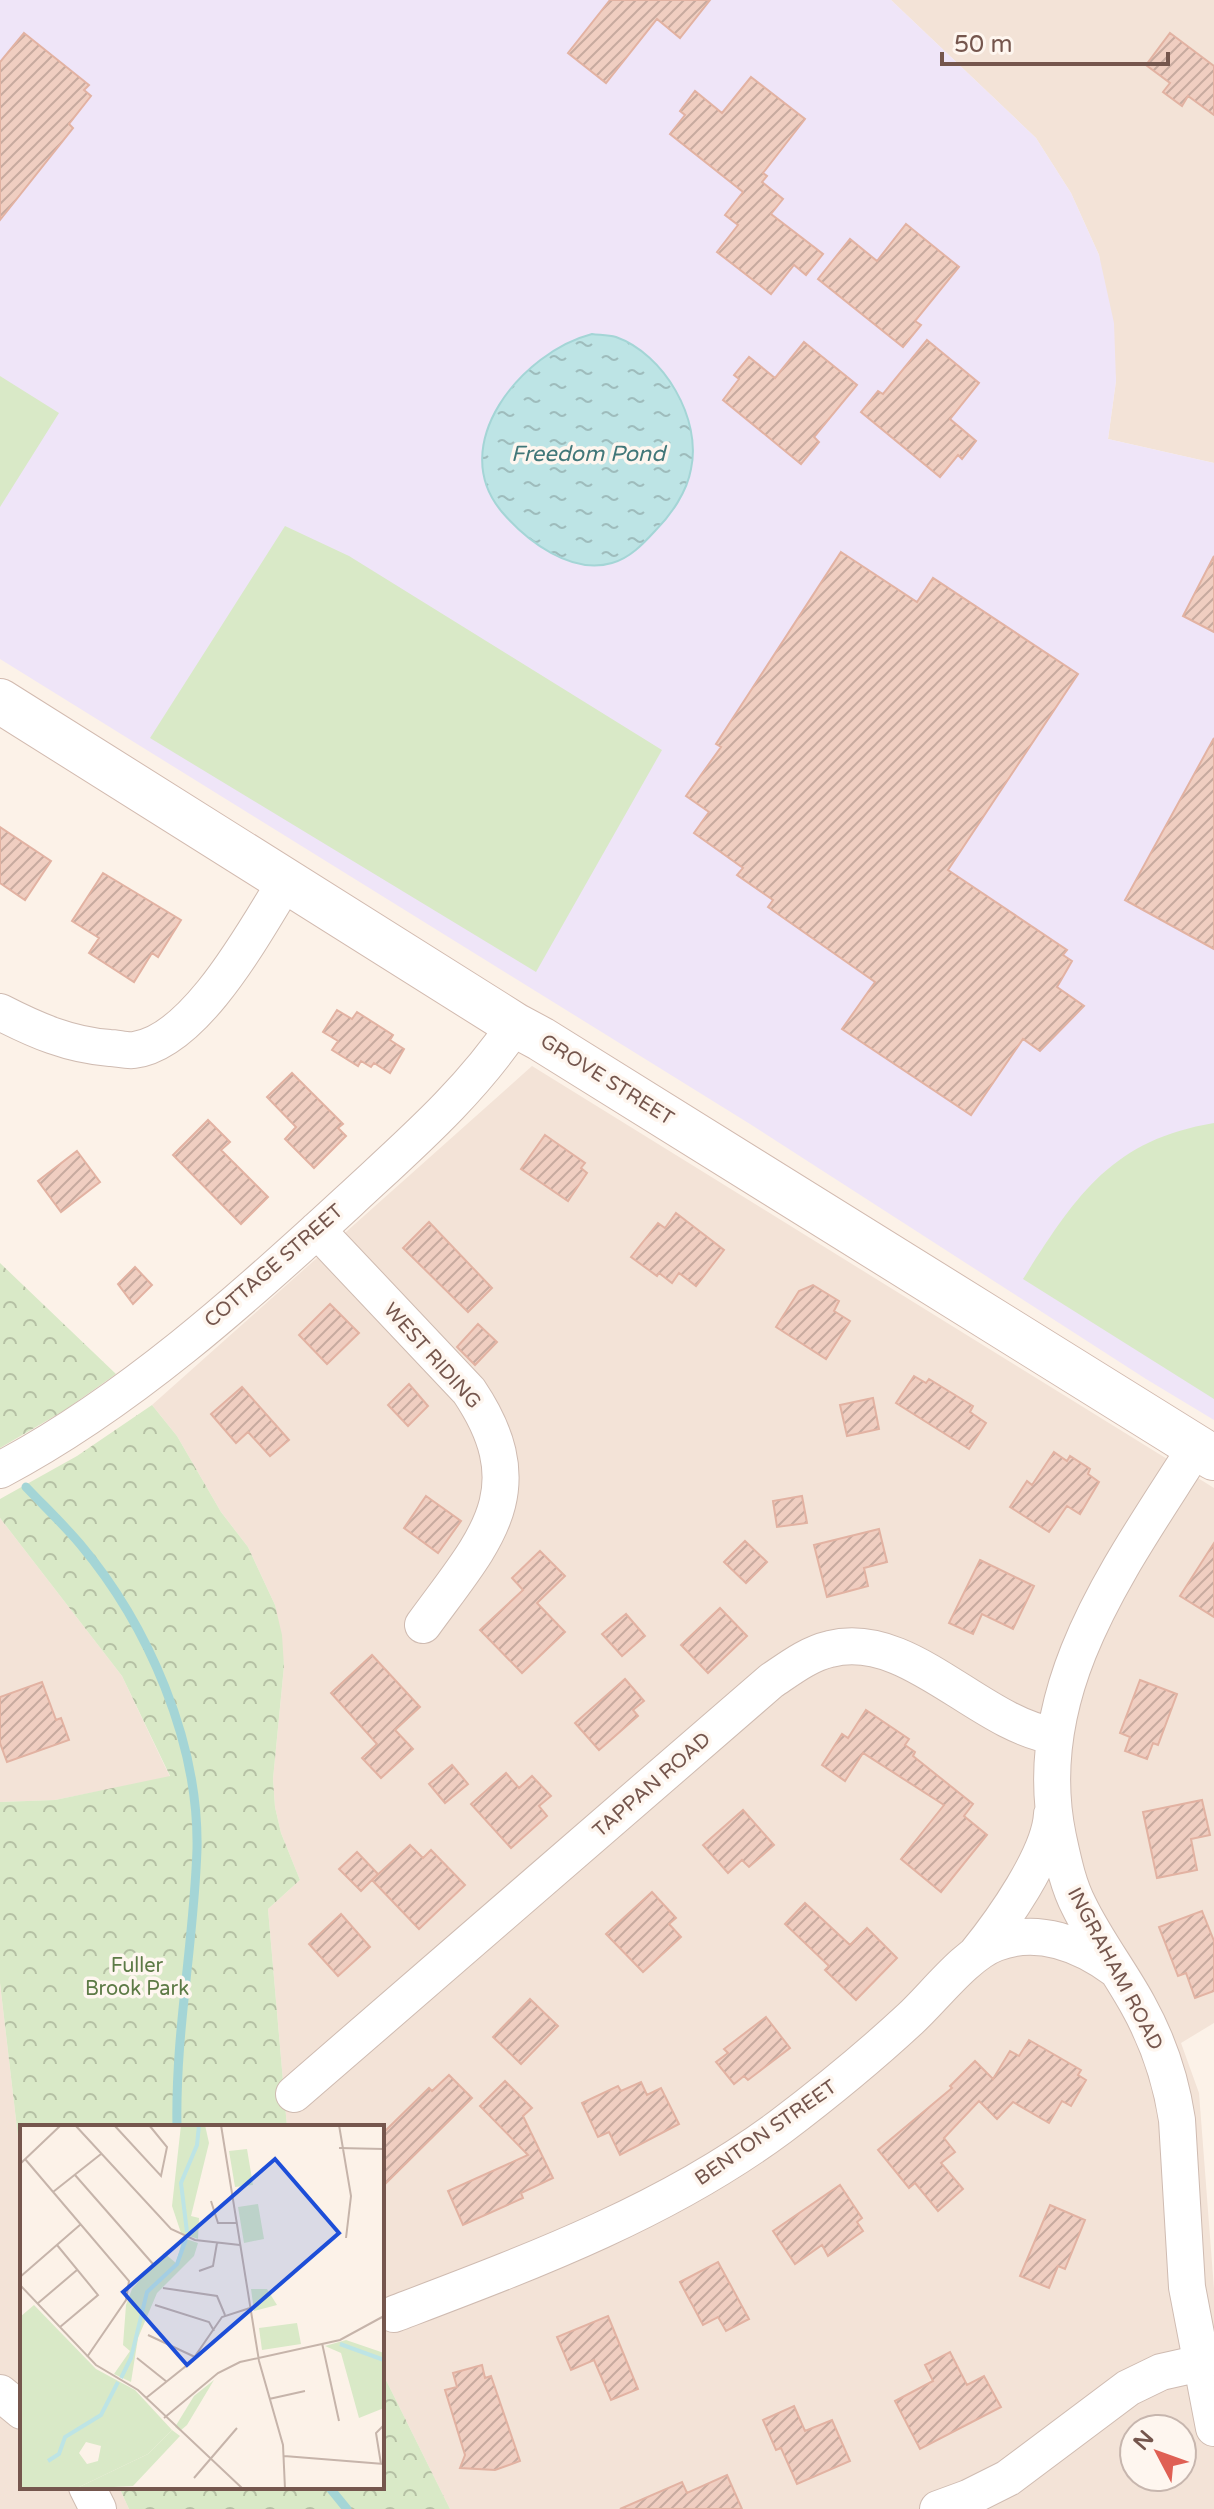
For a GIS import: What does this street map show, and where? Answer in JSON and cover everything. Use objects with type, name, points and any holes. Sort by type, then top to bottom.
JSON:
[{"type":"street","name":"GROVE STREET","points":[[0,701],[515,1025],[1205,1452]]},
{"type":"street","points":[[0,1012],[42,1034],[91,1046],[135,1050],[166,1037],[184,1023],[229,973],[286,881]]},
{"type":"street","name":"COTTAGE STREET","points":[[0,1470],[69,1430],[135,1382],[246,1293],[437,1120],[493,1059],[515,1025]]},
{"type":"street","name":"WEST RIDING","points":[[317,1230],[469,1391],[486,1417],[496,1445],[503,1474],[500,1500],[490,1529],[423,1625]]},
{"type":"street","name":"INGRAHAM ROAD","points":[[1205,1452],[1094,1614],[1069,1672],[1055,1736],[1052,1800],[1070,1885],[1149,2027],[1174,2097],[1187,2287],[1214,2428]]},
{"type":"street","name":"TAPPAN ROAD","points":[[294,2094],[771,1681],[808,1657],[828,1649],[848,1646],[888,1652],[1015,1726],[1055,1736]]},
{"type":"street","name":"BENTON STREET","points":[[973,1958],[1009,1909],[1042,1849],[1051,1821],[1052,1800]]},
{"type":"street","name":"BENTON STREET","points":[[394,2314],[577,2242],[709,2175],[778,2129],[850,2073],[973,1958],[993,1944],[1016,1937],[1072,1944],[1118,1972]]},
{"type":"street","points":[[938,2509],[1008,2478],[1128,2388],[1161,2372],[1201,2363]]},
{"type":"street","points":[[0,2393],[20,2409]]},
{"type":"street","points":[[88,2489],[98,2509]]},
{"type":"shaded area","points":[[0,0],[891,0],[1036,138],[1071,193],[1099,255],[1114,323],[1116,381],[1108,439],[1214,463],[1214,1420],[750,1124],[0,659]]},
{"type":"shaded area","points":[[891,0],[1214,0],[1214,463],[1108,439],[1116,381],[1099,255],[1071,193],[1036,138]]},
{"type":"shaded area","points":[[532,1066],[1214,1488],[1214,2023],[1181,2043],[1199,2093],[1214,2289],[1214,2509],[450,2509],[384,2376],[384,2125],[287,2125],[268,1909],[300,1880],[281,1833],[275,1807],[273,1779],[284,1666],[275,1605],[248,1547],[221,1512],[177,1436],[152,1405]]},
{"type":"shaded area","points":[[0,1518],[122,1676],[170,1777],[55,1800],[0,1802]]},
{"type":"shaded area","points":[[0,1983],[20,2154],[20,2489],[120,2489],[129,2509],[0,2509]]},
{"type":"green space","points":[[0,376],[59,413],[0,507]]},
{"type":"green space","points":[[285,526],[349,556],[662,750],[536,972],[150,738]]},
{"type":"green space","points":[[1214,1123],[1214,1399],[1023,1279],[1079,1198],[1122,1158],[1178,1131]]},
{"type":"green space","points":[[0,1263],[116,1374],[65,1410],[0,1448]]},
{"type":"green space","name":"Fuller Brook Park","points":[[152,1405],[177,1436],[221,1512],[248,1547],[275,1605],[282,1635],[284,1666],[273,1779],[275,1807],[281,1833],[300,1880],[268,1909],[287,2125],[20,2125],[20,2154],[0,1983],[0,1802],[55,1800],[170,1776],[122,1676],[0,1518],[0,1499],[77,1456]]},
{"type":"green space","points":[[384,2376],[450,2509],[129,2509],[120,2489],[384,2489]]},
{"type":"water","name":"Freedom Pond","points":[[592,334],[616,337],[633,346],[664,373],[685,410],[693,450],[686,486],[667,518],[630,554],[619,561],[597,565],[581,564],[551,553],[512,523],[487,486],[482,458],[487,431],[499,405],[518,381],[540,360],[566,344]]},
{"type":"building","points":[[610,0],[710,0],[680,38],[657,19],[606,83],[568,53]]},
{"type":"building","points":[[24,33],[89,85],[84,90],[91,96],[69,124],[73,128],[0,220],[0,62]]},
{"type":"building","points":[[1170,33],[1214,66],[1214,115],[1188,96],[1182,106],[1163,92],[1170,83],[1146,65]]},
{"type":"building","points":[[751,77],[805,119],[763,173],[767,176],[762,182],[783,199],[771,214],[823,254],[806,275],[794,265],[771,294],[717,252],[738,225],[725,215],[743,192],[670,134],[685,115],[680,111],[695,91],[722,113]]},
{"type":"building","points":[[906,224],[959,267],[915,321],[921,325],[903,347],[818,279],[850,239],[877,261]]},
{"type":"building","points":[[927,340],[979,383],[950,419],[976,441],[962,459],[958,455],[940,477],[861,412],[878,391],[883,394]]},
{"type":"building","points":[[804,342],[857,385],[814,437],[819,442],[801,464],[723,400],[739,379],[734,375],[749,357],[775,378]]},
{"type":"building","points":[[841,552],[917,602],[933,578],[1078,674],[948,870],[1067,950],[1063,955],[1072,961],[1057,987],[1084,1006],[1040,1051],[1023,1039],[971,1115],[842,1029],[875,982],[768,907],[773,900],[737,875],[743,868],[694,833],[709,812],[686,796],[721,747],[716,744]]},
{"type":"building","points":[[1214,556],[1214,632],[1183,616]]},
{"type":"building","points":[[1214,738],[1214,949],[1125,900]]},
{"type":"building","points":[[0,827],[51,861],[25,900],[0,883]]},
{"type":"building","points":[[103,873],[181,920],[158,957],[152,953],[134,982],[89,953],[99,938],[72,921]]},
{"type":"building","points":[[337,1010],[352,1019],[357,1012],[393,1035],[390,1040],[404,1049],[390,1073],[374,1063],[371,1067],[361,1061],[358,1066],[332,1050],[338,1041],[323,1032]]},
{"type":"building","points":[[292,1073],[343,1124],[338,1128],[346,1136],[314,1168],[285,1139],[296,1127],[267,1097]]},
{"type":"building","points":[[208,1120],[230,1142],[221,1150],[268,1197],[241,1224],[173,1155]]},
{"type":"building","points":[[545,1135],[585,1163],[581,1168],[587,1173],[568,1201],[521,1169]]},
{"type":"building","points":[[77,1151],[100,1182],[61,1212],[38,1181]]},
{"type":"building","points":[[676,1213],[724,1250],[696,1286],[679,1273],[672,1283],[631,1257],[658,1223],[665,1228]]},
{"type":"building","points":[[429,1222],[492,1288],[468,1312],[403,1248]]},
{"type":"building","points":[[135,1267],[152,1285],[133,1304],[118,1284]]},
{"type":"building","points":[[813,1285],[839,1301],[834,1311],[850,1321],[826,1359],[776,1327],[799,1291]]},
{"type":"building","points":[[330,1304],[359,1333],[327,1364],[299,1335]]},
{"type":"building","points":[[478,1324],[497,1342],[475,1365],[457,1347]]},
{"type":"building","points":[[914,1376],[926,1383],[929,1379],[973,1406],[970,1412],[986,1423],[969,1449],[896,1403]]},
{"type":"building","points":[[409,1384],[428,1406],[408,1426],[388,1405]]},
{"type":"building","points":[[242,1387],[289,1440],[270,1456],[248,1432],[236,1443],[211,1414]]},
{"type":"building","points":[[873,1398],[879,1429],[847,1436],[840,1405]]},
{"type":"building","points":[[1054,1452],[1067,1461],[1070,1456],[1090,1469],[1088,1474],[1099,1482],[1080,1514],[1067,1506],[1049,1532],[1010,1507],[1027,1481],[1032,1485]]},
{"type":"building","points":[[426,1496],[461,1521],[438,1553],[404,1528]]},
{"type":"building","points":[[802,1496],[807,1523],[777,1527],[773,1501]]},
{"type":"building","points":[[879,1529],[887,1562],[864,1568],[868,1586],[827,1597],[814,1545]]},
{"type":"building","points":[[745,1541],[767,1562],[746,1583],[724,1562]]},
{"type":"building","points":[[1214,1543],[1214,1617],[1180,1596]]},
{"type":"building","points":[[540,1551],[565,1576],[537,1603],[565,1632],[522,1673],[480,1630],[523,1590],[512,1578]]},
{"type":"building","points":[[980,1560],[1034,1586],[1013,1629],[982,1614],[973,1634],[949,1623]]},
{"type":"building","points":[[720,1608],[747,1636],[708,1673],[681,1645]]},
{"type":"building","points":[[626,1614],[645,1636],[622,1656],[602,1634]]},
{"type":"building","points":[[372,1655],[420,1707],[395,1730],[413,1749],[381,1778],[362,1758],[377,1744],[331,1693]]},
{"type":"building","points":[[625,1679],[644,1701],[633,1710],[638,1716],[599,1750],[575,1723]]},
{"type":"building","points":[[1140,1680],[1177,1694],[1158,1745],[1153,1743],[1147,1759],[1125,1751],[1130,1737],[1120,1733]]},
{"type":"building","points":[[42,1682],[56,1720],[61,1718],[69,1740],[7,1762],[0,1743],[0,1697]]},
{"type":"building","points":[[866,1710],[909,1739],[905,1745],[915,1752],[913,1756],[973,1804],[964,1816],[987,1835],[941,1892],[901,1859],[944,1805],[863,1753],[845,1781],[822,1765],[842,1734],[848,1738]]},
{"type":"building","points":[[452,1765],[468,1784],[445,1803],[429,1784]]},
{"type":"building","points":[[506,1773],[519,1788],[532,1776],[551,1796],[539,1806],[547,1816],[511,1848],[471,1804]]},
{"type":"building","points":[[1202,1800],[1210,1835],[1191,1839],[1197,1870],[1157,1878],[1143,1812]]},
{"type":"building","points":[[743,1810],[774,1845],[749,1867],[742,1860],[728,1873],[703,1845]]},
{"type":"building","points":[[410,1845],[423,1858],[431,1850],[465,1885],[419,1929],[372,1880]]},
{"type":"building","points":[[357,1852],[378,1874],[361,1891],[339,1869]]},
{"type":"building","points":[[652,1892],[676,1918],[669,1924],[681,1937],[643,1972],[606,1934]]},
{"type":"building","points":[[805,1903],[850,1945],[867,1928],[897,1958],[856,2000],[825,1970],[829,1966],[785,1924]]},
{"type":"building","points":[[1202,1911],[1214,1941],[1214,1991],[1195,1998],[1186,1973],[1178,1976],[1159,1927]]},
{"type":"building","points":[[341,1914],[370,1947],[338,1976],[309,1944]]},
{"type":"building","points":[[530,1999],[558,2026],[521,2064],[493,2037]]},
{"type":"building","points":[[766,2017],[790,2048],[748,2080],[744,2076],[734,2084],[716,2062],[728,2053],[724,2049]]},
{"type":"building","points":[[1029,2040],[1081,2070],[1078,2075],[1086,2080],[1071,2106],[1062,2101],[1049,2123],[1013,2102],[997,2119],[979,2101],[944,2138],[955,2152],[941,2163],[963,2189],[938,2211],[915,2183],[909,2188],[878,2150],[952,2088],[950,2086],[975,2061],[993,2079],[1010,2051],[1019,2056]]},
{"type":"building","points":[[449,2075],[472,2098],[384,2185],[384,2132],[429,2088],[432,2091]]},
{"type":"building","points":[[505,2081],[532,2108],[523,2116],[553,2178],[521,2193],[523,2198],[463,2225],[448,2191],[528,2155],[480,2106]]},
{"type":"building","points":[[641,2082],[647,2095],[661,2088],[679,2124],[620,2155],[609,2132],[598,2137],[582,2103],[618,2086],[621,2091]]},
{"type":"building","points":[[840,2185],[862,2218],[857,2222],[863,2231],[828,2256],[822,2245],[795,2264],[773,2231]]},
{"type":"building","points":[[1050,2205],[1085,2220],[1065,2269],[1058,2266],[1049,2288],[1020,2276]]},
{"type":"building","points":[[718,2262],[749,2319],[726,2331],[718,2317],[703,2325],[680,2282]]},
{"type":"building","points":[[608,2316],[638,2389],[611,2400],[594,2360],[571,2370],[557,2337]]},
{"type":"building","points":[[950,2352],[967,2385],[984,2376],[1001,2407],[920,2449],[895,2401],[933,2381],[925,2365]]},
{"type":"building","points":[[482,2365],[485,2378],[491,2376],[520,2461],[495,2470],[460,2468],[465,2455],[445,2390],[457,2387],[453,2373]]},
{"type":"building","points":[[794,2406],[805,2431],[832,2420],[850,2461],[797,2484],[781,2448],[776,2450],[763,2420]]},
{"type":"building","points":[[727,2475],[742,2509],[620,2509],[682,2482],[687,2493]]},
{"type":"waterway","points":[[26,1487],[80,1544],[127,1611],[165,1687],[189,1768],[197,1849],[179,2057],[177,2125]]},
{"type":"waterway","points":[[331,2489],[347,2509]]}]
